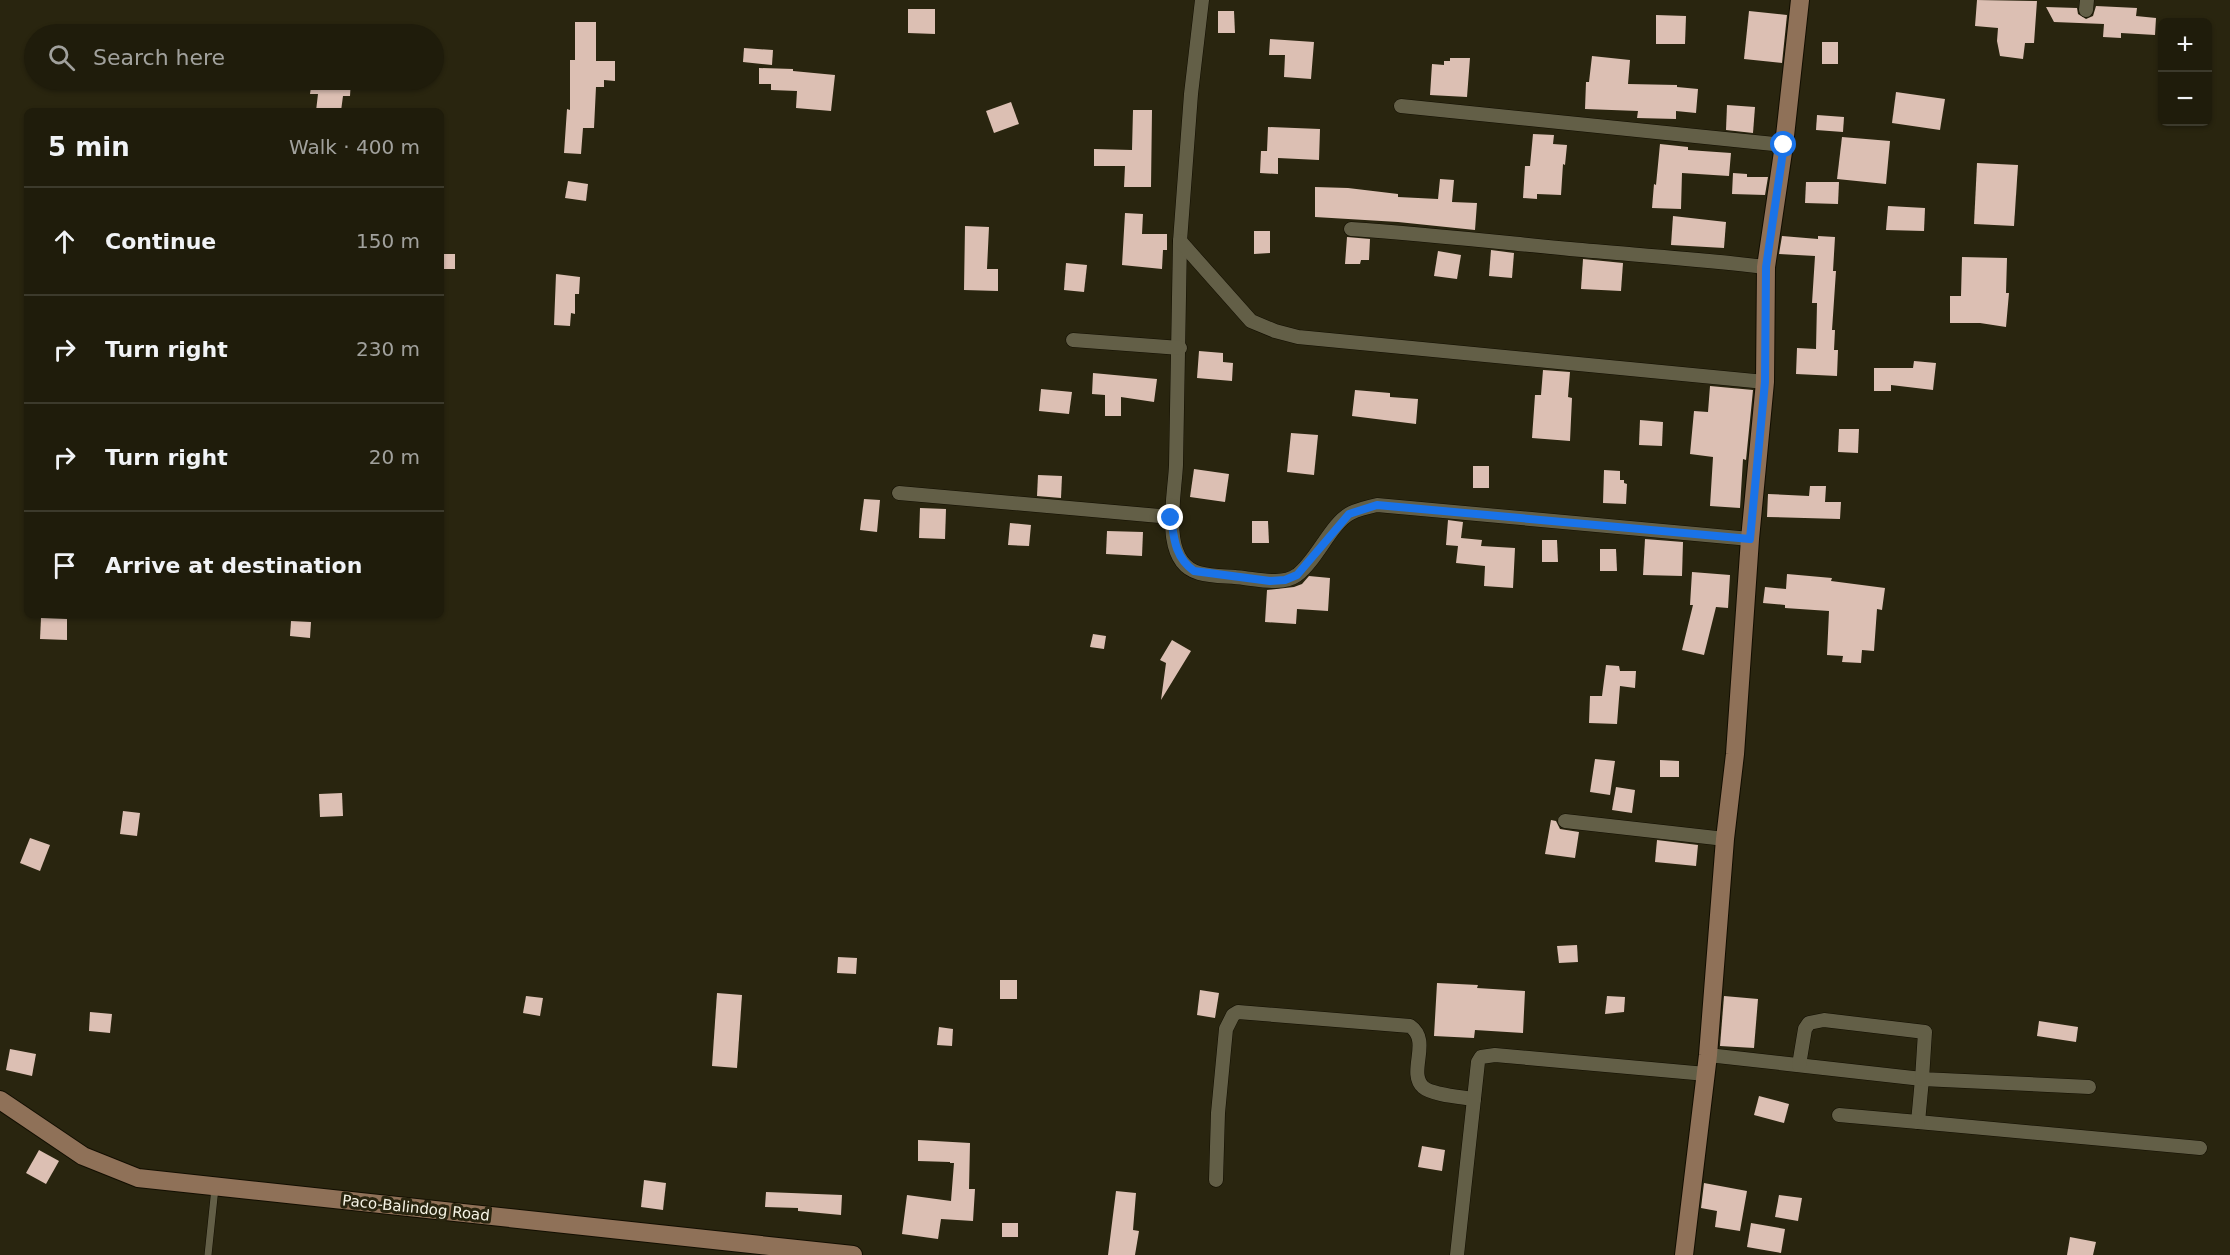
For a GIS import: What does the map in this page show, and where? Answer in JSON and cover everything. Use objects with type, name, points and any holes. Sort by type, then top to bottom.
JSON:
[{"type":"street","points":[[1202,0],[1191,93],[1180,241],[1180,348],[1176,465],[1171,518],[1175,549],[1186,565],[1194,571],[1270,581],[1285,580],[1297,575],[1349,514],[1377,505],[1750,539]]},
{"type":"street","points":[[1684,1255],[1708,1055],[1725,839],[1736,754],[1750,539],[1765,382],[1766,267],[1784,145],[1800,0]]},
{"type":"street","points":[[1401,106],[1784,145]]},
{"type":"street","points":[[1352,229],[1440,235],[1766,267]]},
{"type":"street","points":[[1180,241],[1251,321],[1275,332],[1298,337],[1765,382]]},
{"type":"street","points":[[1073,340],[1180,348]]},
{"type":"street","points":[[899,493],[1171,518]]},
{"type":"street","points":[[1565,821],[1725,839]]},
{"type":"street","points":[[1216,1180],[1218,1113],[1226,1029],[1233,1015],[1238,1012],[1410,1026],[1416,1030],[1420,1040],[1418,1074],[1423,1087],[1431,1092],[1474,1099]]},
{"type":"street","points":[[1799,1065],[1805,1029],[1809,1023],[1815,1021],[1824,1020],[1921,1031],[1926,1035],[1918,1122]]},
{"type":"street","points":[[1457,1255],[1478,1062],[1486,1055],[1706,1074]]},
{"type":"street","points":[[1708,1055],[1922,1079],[2089,1087]]},
{"type":"street","name":"Paco-Balindog Road","points":[[0,1100],[83,1156],[138,1178],[853,1255]]},
{"type":"street","points":[[1839,1115],[2200,1148]]},
{"type":"lane","points":[[208,1255],[215,1186]]},
{"type":"building","points":[[1977,0],[2037,1],[2034,43],[2025,43],[2023,59],[2000,56],[1997,41],[1998,28],[1975,26]]},
{"type":"building","points":[[2096,6],[2137,8],[2136,16],[2156,18],[2155,35],[2121,33],[2121,38],[2103,37],[2104,24],[2054,22],[2046,7],[2077,8],[2078,14],[2086,19],[2093,16]]},
{"type":"building","points":[[908,9],[935,9],[935,34],[908,33]]},
{"type":"building","points":[[1218,11],[1234,11],[1235,33],[1218,33]]},
{"type":"building","points":[[1749,11],[1787,15],[1782,63],[1744,59]]},
{"type":"building","points":[[1656,15],[1686,16],[1685,44],[1656,44]]},
{"type":"building","points":[[575,22],[596,22],[596,61],[615,61],[615,81],[604,80],[604,87],[596,87],[594,128],[583,128],[581,154],[564,153],[567,109],[570,110],[570,60],[575,60]]},
{"type":"building","points":[[1270,39],[1314,42],[1311,79],[1284,77],[1285,55],[1269,55]]},
{"type":"building","points":[[1822,42],[1838,42],[1838,64],[1822,64]]},
{"type":"building","points":[[744,48],[773,50],[772,65],[743,62]]},
{"type":"building","points":[[1592,56],[1630,60],[1628,84],[1677,85],[1677,87],[1698,89],[1696,113],[1676,111],[1676,119],[1637,118],[1638,111],[1585,109],[1586,82],[1589,82]]},
{"type":"building","points":[[1450,58],[1470,58],[1467,97],[1430,95],[1432,64],[1444,65],[1444,61],[1450,61]]},
{"type":"building","points":[[759,68],[793,69],[793,71],[835,75],[831,111],[796,108],[797,91],[771,90],[771,84],[759,84]]},
{"type":"building","points":[[311,90],[350,90],[350,96],[343,96],[341,108],[316,108],[318,94],[310,94]]},
{"type":"building","points":[[1896,92],[1945,99],[1940,130],[1892,123]]},
{"type":"building","points":[[1011,102],[1019,124],[994,133],[986,111]]},
{"type":"building","points":[[1727,105],[1755,107],[1753,133],[1726,130]]},
{"type":"building","points":[[1133,110],[1152,110],[1151,187],[1124,187],[1125,166],[1094,166],[1094,149],[1132,150]]},
{"type":"building","points":[[1817,115],[1844,117],[1843,132],[1816,130]]},
{"type":"building","points":[[1268,127],[1320,129],[1319,160],[1278,158],[1278,174],[1260,173],[1261,151],[1267,151]]},
{"type":"building","points":[[1533,134],[1554,135],[1553,144],[1567,145],[1561,195],[1537,194],[1537,199],[1523,198],[1525,166],[1530,166]]},
{"type":"building","points":[[1842,137],[1890,141],[1886,184],[1837,179]]},
{"type":"building","points":[[1660,144],[1688,147],[1688,150],[1731,153],[1729,176],[1682,173],[1681,209],[1652,208]]},
{"type":"building","points":[[1977,163],[2018,165],[2014,226],[1974,224]]},
{"type":"building","points":[[1733,173],[1747,174],[1747,177],[1768,177],[1765,195],[1732,194]]},
{"type":"building","points":[[1440,179],[1454,180],[1452,202],[1477,203],[1475,230],[1315,217],[1315,187],[1348,188],[1398,194],[1398,197],[1438,199]]},
{"type":"building","points":[[568,181],[588,184],[586,201],[565,198]]},
{"type":"building","points":[[1806,182],[1839,182],[1838,204],[1805,203]]},
{"type":"building","points":[[1888,206],[1925,208],[1924,231],[1886,230]]},
{"type":"building","points":[[1125,213],[1143,214],[1142,234],[1167,234],[1167,250],[1163,250],[1162,269],[1122,265]]},
{"type":"building","points":[[1673,216],[1726,222],[1724,248],[1671,245]]},
{"type":"building","points":[[965,226],[989,227],[987,269],[998,269],[998,291],[964,290]]},
{"type":"building","points":[[1254,231],[1270,231],[1270,253],[1254,254]]},
{"type":"building","points":[[1782,236],[1818,239],[1818,236],[1835,237],[1833,271],[1836,271],[1832,330],[1835,330],[1834,350],[1838,350],[1837,376],[1796,374],[1797,348],[1816,349],[1817,303],[1812,303],[1815,256],[1779,254]]},
{"type":"building","points":[[1347,237],[1370,239],[1369,260],[1361,260],[1360,264],[1345,264]]},
{"type":"building","points":[[1491,250],[1514,253],[1512,278],[1489,276]]},
{"type":"building","points":[[1438,251],[1461,255],[1457,279],[1434,276]]},
{"type":"building","points":[[444,254],[455,254],[455,269],[444,269]]},
{"type":"building","points":[[1962,257],[2007,258],[2006,293],[2009,293],[2006,327],[1980,323],[1950,323],[1950,296],[1961,296]]},
{"type":"building","points":[[1583,259],[1623,263],[1621,291],[1581,289]]},
{"type":"building","points":[[1066,263],[1087,265],[1084,292],[1064,290]]},
{"type":"building","points":[[556,274],[580,277],[579,294],[575,294],[575,314],[571,313],[570,326],[554,325]]},
{"type":"building","points":[[1199,351],[1223,353],[1223,362],[1233,363],[1232,381],[1197,378]]},
{"type":"building","points":[[1914,361],[1936,363],[1933,390],[1891,385],[1891,391],[1874,391],[1874,368],[1913,368]]},
{"type":"building","points":[[1543,370],[1570,372],[1568,397],[1572,398],[1570,441],[1532,438],[1535,395],[1541,395]]},
{"type":"building","points":[[1093,373],[1157,379],[1154,402],[1121,397],[1121,416],[1105,416],[1105,395],[1092,394]]},
{"type":"building","points":[[1710,386],[1753,390],[1746,460],[1743,459],[1740,508],[1710,506],[1713,457],[1690,454],[1694,411],[1708,412]]},
{"type":"building","points":[[1041,389],[1072,392],[1069,414],[1039,411]]},
{"type":"building","points":[[1355,390],[1390,393],[1390,397],[1418,399],[1416,424],[1352,416]]},
{"type":"building","points":[[1640,420],[1663,422],[1662,446],[1639,445]]},
{"type":"building","points":[[1839,429],[1859,429],[1858,453],[1838,452]]},
{"type":"building","points":[[1291,433],[1318,435],[1314,475],[1287,472]]},
{"type":"building","points":[[1473,466],[1489,466],[1489,488],[1473,488]]},
{"type":"building","points":[[1194,469],[1229,474],[1225,502],[1190,497]]},
{"type":"building","points":[[1604,470],[1620,471],[1620,480],[1624,480],[1627,484],[1626,504],[1603,503]]},
{"type":"building","points":[[1038,475],[1062,476],[1061,498],[1037,496]]},
{"type":"building","points":[[1810,486],[1826,486],[1825,502],[1841,502],[1840,519],[1767,517],[1768,494],[1809,496]]},
{"type":"building","points":[[864,499],[880,500],[877,532],[860,530]]},
{"type":"building","points":[[920,508],[946,509],[945,539],[919,538]]},
{"type":"building","points":[[1448,520],[1463,522],[1461,538],[1482,540],[1481,546],[1515,548],[1513,588],[1484,586],[1485,566],[1456,563],[1458,546],[1446,545]]},
{"type":"building","points":[[1252,521],[1268,521],[1269,543],[1252,543]]},
{"type":"building","points":[[1010,523],[1031,525],[1029,546],[1008,545]]},
{"type":"building","points":[[1107,531],[1143,532],[1142,556],[1106,554]]},
{"type":"building","points":[[1645,539],[1683,542],[1682,576],[1643,575]]},
{"type":"building","points":[[1542,540],[1557,540],[1558,562],[1542,562]]},
{"type":"building","points":[[1600,549],[1616,549],[1617,571],[1600,571]]},
{"type":"building","points":[[1692,572],[1730,575],[1728,608],[1716,607],[1704,655],[1682,650],[1693,605],[1690,605]]},
{"type":"building","points":[[1787,574],[1832,578],[1831,581],[1885,588],[1882,610],[1877,609],[1874,651],[1862,650],[1861,663],[1842,662],[1843,656],[1827,655],[1829,611],[1785,608],[1785,605],[1763,603],[1765,587],[1786,589]]},
{"type":"building","points":[[1309,576],[1330,578],[1328,611],[1297,609],[1296,624],[1265,622],[1267,590],[1294,587],[1302,584]]},
{"type":"building","points":[[41,618],[67,619],[67,640],[40,639]]},
{"type":"building","points":[[291,621],[311,622],[310,638],[290,636]]},
{"type":"building","points":[[1093,634],[1106,636],[1104,649],[1090,647]]},
{"type":"building","points":[[1172,640],[1191,651],[1161,700],[1166,663],[1160,660]]},
{"type":"building","points":[[1606,665],[1619,666],[1620,671],[1636,671],[1635,688],[1620,686],[1617,724],[1589,723],[1590,696],[1602,696]]},
{"type":"building","points":[[1595,759],[1615,761],[1610,795],[1590,792]]},
{"type":"building","points":[[1660,760],[1679,761],[1679,777],[1660,777]]},
{"type":"building","points":[[1616,787],[1635,790],[1632,813],[1612,810]]},
{"type":"building","points":[[342,793],[343,816],[320,817],[319,794]]},
{"type":"building","points":[[123,811],[140,813],[137,836],[120,834]]},
{"type":"building","points":[[1551,820],[1556,821],[1560,829],[1579,832],[1575,858],[1545,854]]},
{"type":"building","points":[[30,838],[50,845],[40,871],[20,863]]},
{"type":"building","points":[[1657,840],[1698,845],[1696,866],[1655,862]]},
{"type":"building","points":[[1577,945],[1578,962],[1559,963],[1557,946]]},
{"type":"building","points":[[838,957],[857,958],[856,974],[837,973]]},
{"type":"building","points":[[1000,980],[1017,980],[1017,999],[1000,999]]},
{"type":"building","points":[[1437,983],[1525,991],[1523,1033],[1475,1030],[1474,1038],[1434,1036]]},
{"type":"building","points":[[1200,990],[1219,993],[1215,1018],[1197,1015]]},
{"type":"building","points":[[717,993],[742,995],[737,1068],[712,1066]]},
{"type":"building","points":[[526,996],[543,998],[540,1016],[523,1013]]},
{"type":"building","points":[[1607,996],[1625,997],[1624,1012],[1605,1014]]},
{"type":"building","points":[[1724,996],[1758,999],[1754,1048],[1720,1046]]},
{"type":"building","points":[[90,1012],[112,1014],[110,1033],[89,1031]]},
{"type":"building","points":[[2039,1021],[2078,1027],[2076,1042],[2037,1036]]},
{"type":"building","points":[[939,1027],[953,1029],[952,1046],[937,1045]]},
{"type":"building","points":[[10,1049],[36,1054],[32,1076],[6,1070]]},
{"type":"building","points":[[1759,1096],[1789,1104],[1784,1123],[1754,1115]]},
{"type":"building","points":[[918,1140],[970,1143],[969,1189],[975,1189],[973,1221],[941,1219],[938,1239],[902,1234],[907,1195],[951,1201],[954,1163],[918,1161]]},
{"type":"building","points":[[1422,1146],[1445,1150],[1442,1171],[1418,1167]]},
{"type":"building","points":[[39,1150],[59,1161],[46,1184],[26,1173]]},
{"type":"building","points":[[644,1180],[666,1183],[663,1210],[641,1207]]},
{"type":"building","points":[[1704,1183],[1747,1191],[1740,1231],[1715,1227],[1717,1211],[1701,1208]]},
{"type":"building","points":[[1116,1191],[1136,1193],[1133,1230],[1139,1231],[1135,1255],[1108,1255]]},
{"type":"building","points":[[766,1192],[842,1195],[841,1215],[798,1211],[798,1208],[765,1207]]},
{"type":"building","points":[[1779,1195],[1802,1198],[1798,1221],[1775,1217]]},
{"type":"building","points":[[1002,1223],[1018,1223],[1018,1237],[1002,1237]]},
{"type":"building","points":[[1751,1223],[1785,1229],[1781,1253],[1747,1247]]},
{"type":"building","points":[[2070,1237],[2096,1242],[2093,1255],[2067,1255]]},
{"type":"route","points":[[1171,518],[1175,549],[1186,565],[1194,571],[1270,581],[1285,580],[1297,575],[1349,514],[1377,505],[1750,539],[1765,382],[1766,267],[1784,145]]}]
